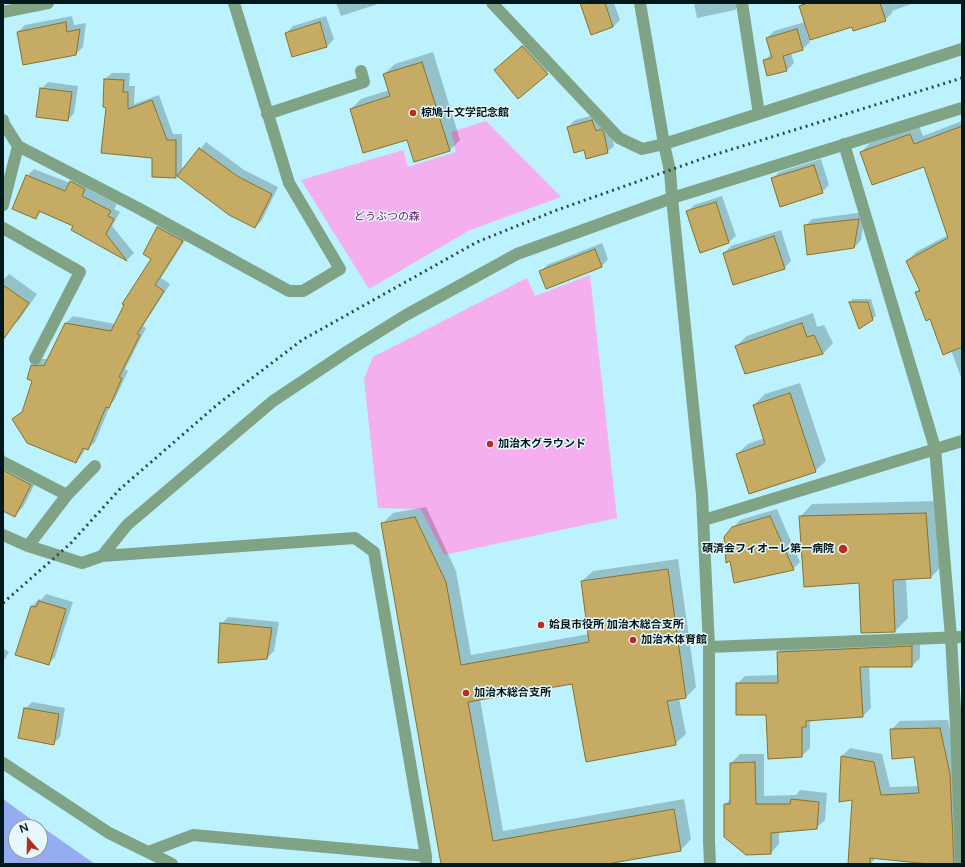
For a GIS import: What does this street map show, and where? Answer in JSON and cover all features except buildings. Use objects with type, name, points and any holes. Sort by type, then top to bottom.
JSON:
[{"type":"street","points":[[3,12],[48,3]]},
{"type":"street","points":[[3,120],[18,146],[138,208],[289,291],[303,291],[340,268],[289,183],[234,3]]},
{"type":"street","points":[[492,3],[619,138],[642,149],[664,144],[962,49]]},
{"type":"street","points":[[640,3],[670,171],[704,520],[710,647],[710,864]]},
{"type":"street","points":[[742,3],[759,114]]},
{"type":"street","points":[[268,114],[364,82],[361,71]]},
{"type":"street","points":[[102,556],[127,525],[273,402],[348,351],[406,316],[518,254],[672,198],[962,108]]},
{"type":"street","points":[[844,144],[936,448],[956,637],[961,864]]},
{"type":"street","points":[[3,205],[18,146]]},
{"type":"street","points":[[3,228],[80,272],[35,359]]},
{"type":"street","points":[[704,520],[962,441]]},
{"type":"street","points":[[3,462],[67,495]]},
{"type":"street","points":[[28,546],[67,495],[95,466]]},
{"type":"street","points":[[3,535],[28,546],[82,563],[102,556],[355,538],[374,552],[426,860],[193,835],[148,852]]},
{"type":"street","points":[[710,647],[956,637]]},
{"type":"street","points":[[3,762],[108,833],[172,864]]},
{"type":"green space","name":"どうぶつの森","points":[[486,121],[561,197],[470,230],[369,289],[301,180],[403,150],[408,167],[456,152],[451,132]]},
{"type":"green space","name":"加治木グラウンド","points":[[590,275],[617,518],[444,555],[421,509],[378,508],[364,379],[373,357],[527,278],[535,296]]},
{"type":"water","points":[[3,799],[31,819],[8,819],[8,859],[48,859],[48,831],[95,864],[3,864]]},
{"type":"railway","points":[[3,603],[70,544],[120,489],[218,404],[302,340],[477,242],[557,210],[707,157],[962,78]]},
{"type":"place","name":"椋鳩十文学記念館","points":[[413,113]]},
{"type":"place","name":"加治木グラウンド","points":[[490,444]]},
{"type":"place","name":"碩済会フィオーレ第一病院","points":[[843,549]]},
{"type":"place","name":"姶良市役所 加治木総合支所","points":[[541,625]]},
{"type":"place","name":"加治木体育館","points":[[633,640]]},
{"type":"place","name":"加治木総合支所","points":[[466,693]]}]
